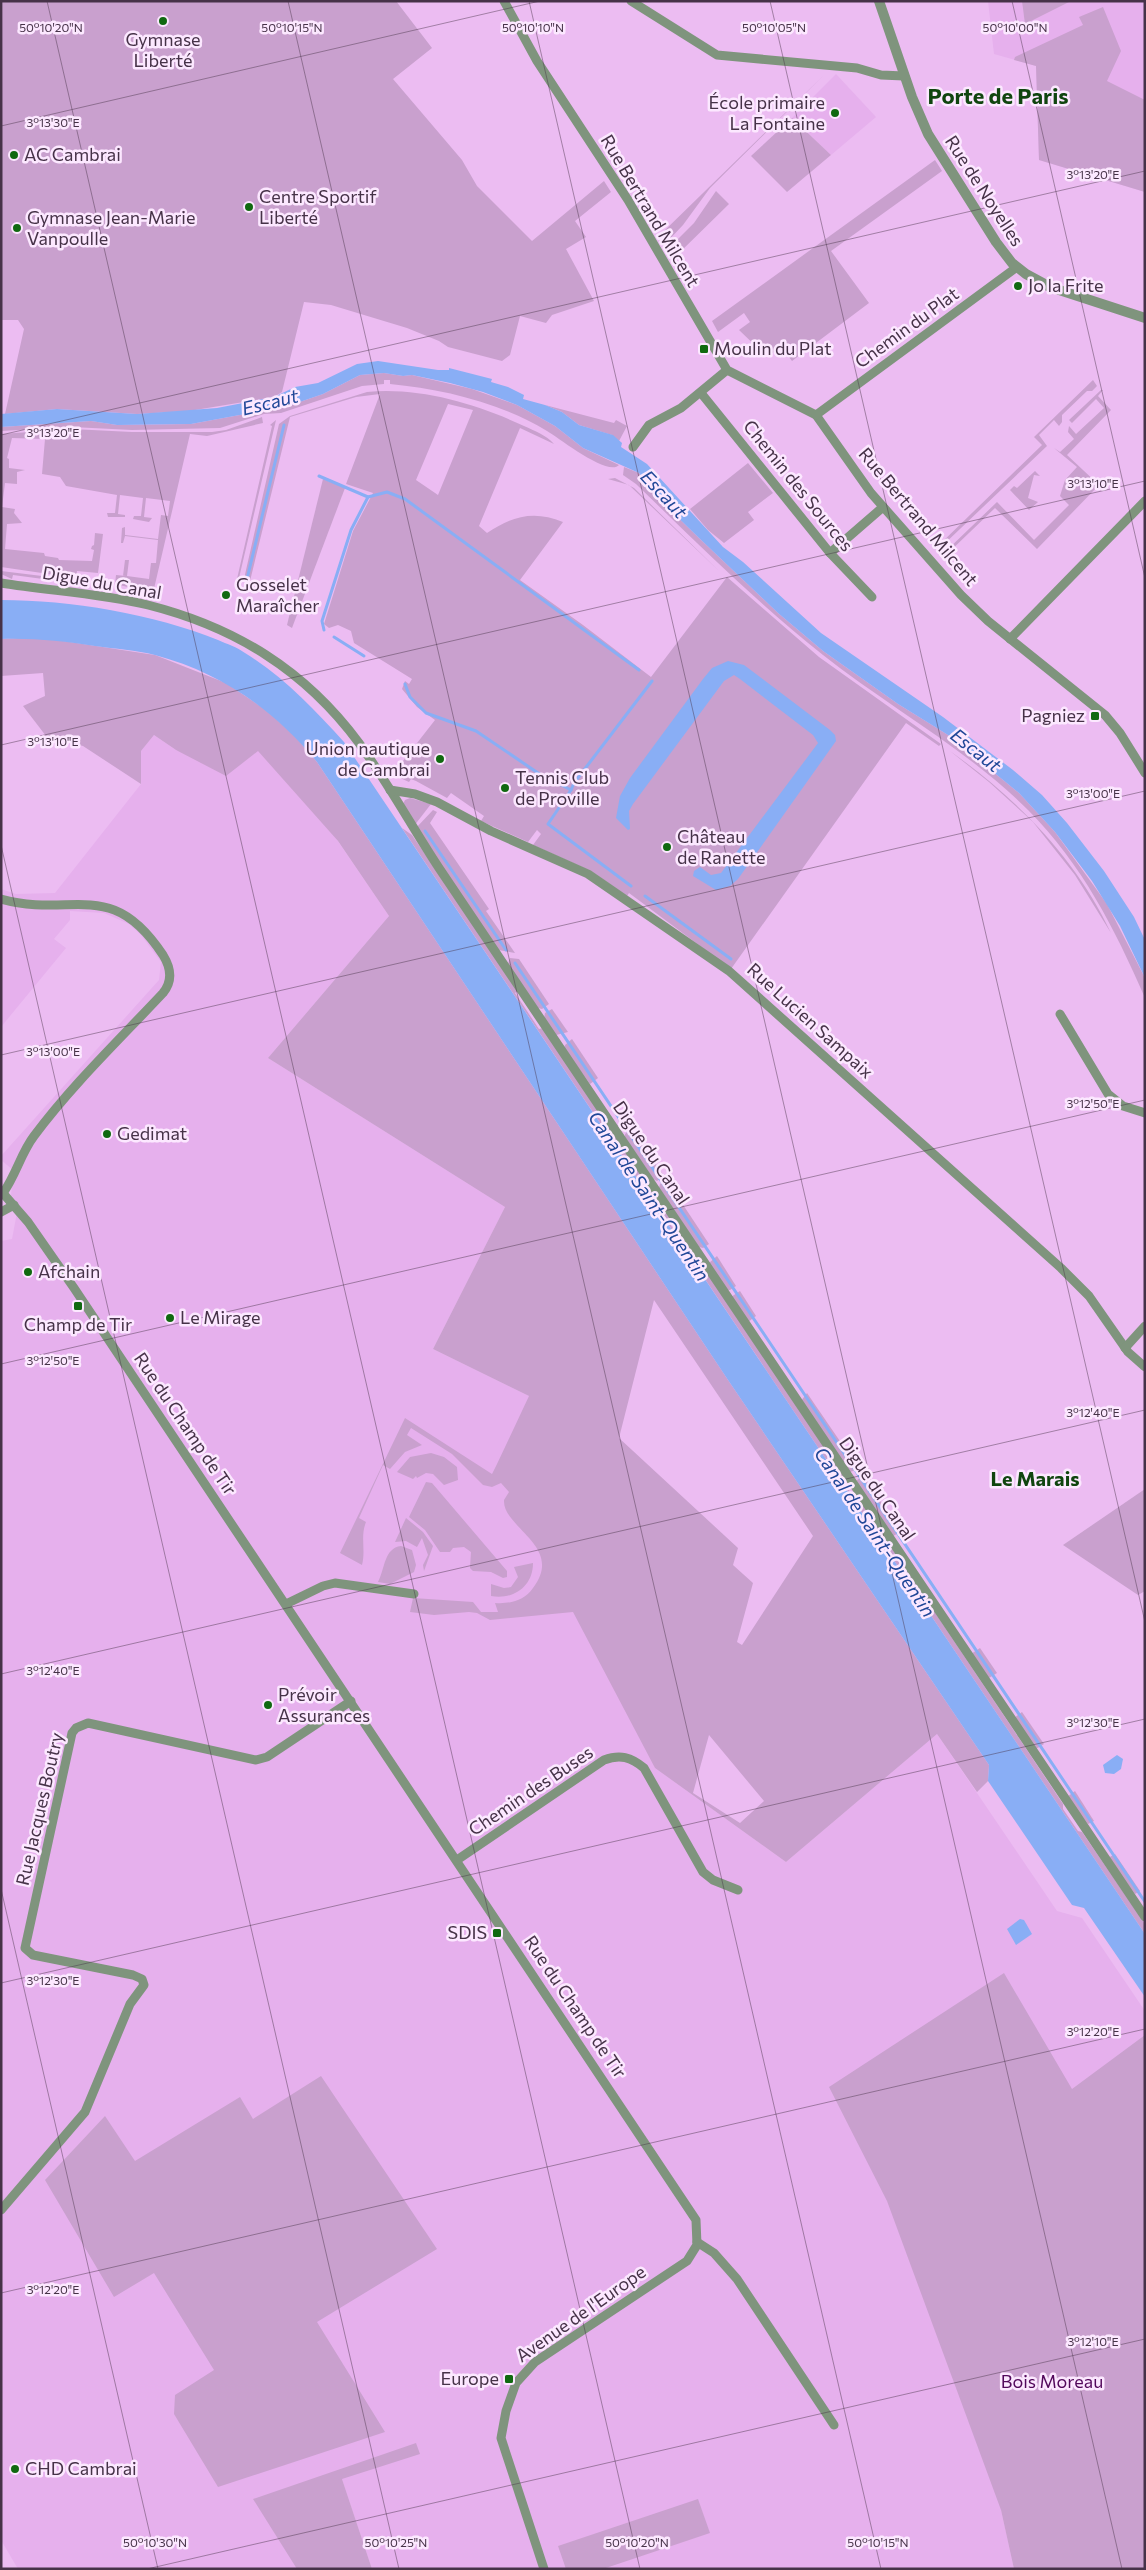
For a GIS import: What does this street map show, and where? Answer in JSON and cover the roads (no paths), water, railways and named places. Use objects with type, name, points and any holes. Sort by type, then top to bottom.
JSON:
[{"type":"street","name":"Rue Bertrand Milcent","points":[[504,1],[533,54],[628,200],[727,370],[816,415],[882,506],[961,595],[1010,640],[1105,715],[1120,733],[1145,773]]},
{"type":"street","points":[[631,1],[717,55],[857,68],[881,75],[904,76]]},
{"type":"street","name":"Rue de Noyelles","points":[[879,1],[904,76],[937,150],[996,242],[1017,267],[1035,280],[1058,291],[1145,318]]},
{"type":"street","name":"Chemin du Plat","points":[[816,415],[1017,267]]},
{"type":"street","points":[[632,447],[649,424],[674,412],[701,393],[727,370]]},
{"type":"street","name":"Chemin des Sources","points":[[701,393],[830,553],[872,597]]},
{"type":"street","points":[[1010,640],[1145,500]]},
{"type":"street","points":[[830,553],[882,506]]},
{"type":"street","name":"Digue du Canal","points":[[1,583],[108,597],[149,606],[243,640],[277,662],[314,692],[355,738],[439,868],[1145,1917]]},
{"type":"street","name":"Rue Lucien Sampaix","points":[[390,790],[415,794],[437,802],[491,831],[584,872],[734,975],[1060,1268],[1089,1296],[1125,1348],[1145,1367]]},
{"type":"street","points":[[1,899],[21,903],[98,905],[121,912],[140,926],[163,956],[170,969],[168,986],[37,1132],[25,1151],[14,1176],[2,1192]]},
{"type":"street","points":[[1060,1014],[1108,1094],[1123,1106],[1145,1112]]},
{"type":"street","name":"Rue du Champ de Tir","points":[[2,1192],[58,1264],[694,2215],[698,2231],[698,2242]]},
{"type":"street","points":[[1,1212],[14,1205]]},
{"type":"street","points":[[1125,1348],[1145,1326]]},
{"type":"street","points":[[286,1604],[323,1586],[335,1583],[414,1594]]},
{"type":"street","name":"Rue Jacques Boutry","points":[[1,2210],[85,2112],[130,2004],[144,1988],[144,1981],[133,1975],[34,1955],[25,1948],[72,1733],[76,1728],[88,1723],[256,1760],[267,1758],[351,1702]]},
{"type":"street","name":"Chemin des Buses","points":[[457,1860],[604,1760],[625,1757],[632,1759],[644,1768],[703,1872],[713,1880],[738,1890]]},
{"type":"street","points":[[698,2242],[714,2253],[737,2280],[834,2425]]},
{"type":"street","name":"Avenue de l'Europe","points":[[544,2569],[500,2438],[506,2411],[516,2382],[535,2362],[684,2264],[698,2242]]},
{"type":"water","name":"Escaut","points":[[378,361],[438,370],[449,370],[449,368],[492,379],[491,382],[508,387],[524,395],[523,399],[562,412],[579,425],[613,435],[622,443],[621,447],[647,464],[723,547],[743,562],[821,633],[943,717],[1013,770],[1042,795],[1067,823],[1104,871],[1134,917],[1145,940],[1145,978],[1120,926],[1092,881],[1055,832],[1019,793],[948,735],[898,704],[823,651],[778,613],[699,538],[663,503],[639,473],[583,448],[555,426],[517,405],[483,392],[450,383],[412,375],[403,376],[384,373],[360,375],[323,394],[288,406],[191,424],[117,425],[91,421],[1,427],[1,414],[57,409],[137,414],[217,408],[274,397],[295,387],[318,383],[357,364]]},
{"type":"water","name":"Canal de Saint-Quentin","points":[[1,600],[55,603],[111,610],[167,623],[228,644],[273,672],[310,706],[344,742],[1145,1934],[1145,1997],[1084,1908],[1072,1905],[988,1781],[989,1765],[728,1380],[317,762],[265,710],[224,683],[203,672],[155,655],[133,651],[48,640],[1,639]]},
{"type":"water","points":[[728,661],[744,665],[830,730],[835,735],[836,741],[738,879],[730,886],[716,890],[693,876],[694,871],[700,867],[711,875],[721,873],[818,743],[813,735],[740,679],[734,675],[724,681],[633,804],[629,811],[630,829],[628,830],[616,818],[620,796],[630,778],[712,668]]},
{"type":"water","points":[[1117,1755],[1123,1759],[1121,1769],[1114,1774],[1105,1773],[1103,1765]]},
{"type":"water","points":[[1020,1919],[1024,1920],[1032,1934],[1016,1945],[1007,1929]]},
{"type":"waterway","points":[[247,579],[284,425]]},
{"type":"waterway","points":[[319,476],[368,497],[387,492],[405,499],[639,670]]},
{"type":"waterway","points":[[324,630],[322,621],[351,530],[368,497]]},
{"type":"waterway","points":[[334,637],[364,656]]},
{"type":"waterway","points":[[571,790],[574,783],[652,681]]},
{"type":"waterway","points":[[405,684],[410,697],[426,713],[476,731],[538,773],[571,790],[548,824],[631,886]]},
{"type":"waterway","points":[[425,831],[506,950]]},
{"type":"waterway","points":[[645,896],[731,959]]},
{"type":"waterway","name":"Canal de Saint-Quentin","points":[[515,963],[1145,1902]]},
{"type":"place","name":"Gymnase Liberté","points":[[163,21]]},
{"type":"place","name":"École primaire La Fontaine","points":[[835,113]]},
{"type":"place","name":"AC Cambrai","points":[[14,155]]},
{"type":"place","name":"Centre Sportif Liberté","points":[[249,207]]},
{"type":"place","name":"Gymnase Jean-Marie Vanpoulle","points":[[17,228]]},
{"type":"place","name":"Jo la Frite","points":[[1018,286]]},
{"type":"place","name":"Moulin du Plat","points":[[704,349]]},
{"type":"place","name":"Gosselet Maraîcher","points":[[226,595]]},
{"type":"place","name":"Pagniez","points":[[1095,716]]},
{"type":"place","name":"Union nautique de Cambrai","points":[[440,759]]},
{"type":"place","name":"Tennis Club de Proville","points":[[505,788]]},
{"type":"place","name":"Château de Ranette","points":[[667,847]]},
{"type":"place","name":"Gedimat","points":[[107,1134]]},
{"type":"place","name":"Afchain","points":[[28,1272]]},
{"type":"place","name":"Champ de Tir","points":[[78,1306]]},
{"type":"place","name":"Le Mirage","points":[[170,1318]]},
{"type":"place","name":"Prévoir Assurances","points":[[268,1705]]},
{"type":"place","name":"SDIS","points":[[497,1933]]},
{"type":"place","name":"Europe","points":[[509,2379]]},
{"type":"place","name":"CHD Cambrai","points":[[15,2469]]},
{"type":"district","name":"Porte de Paris","points":[[998,96]]},
{"type":"district","name":"Le Marais","points":[[1035,1479]]},
{"type":"park label","name":"Bois Moreau","points":[[1052,2382]]}]
